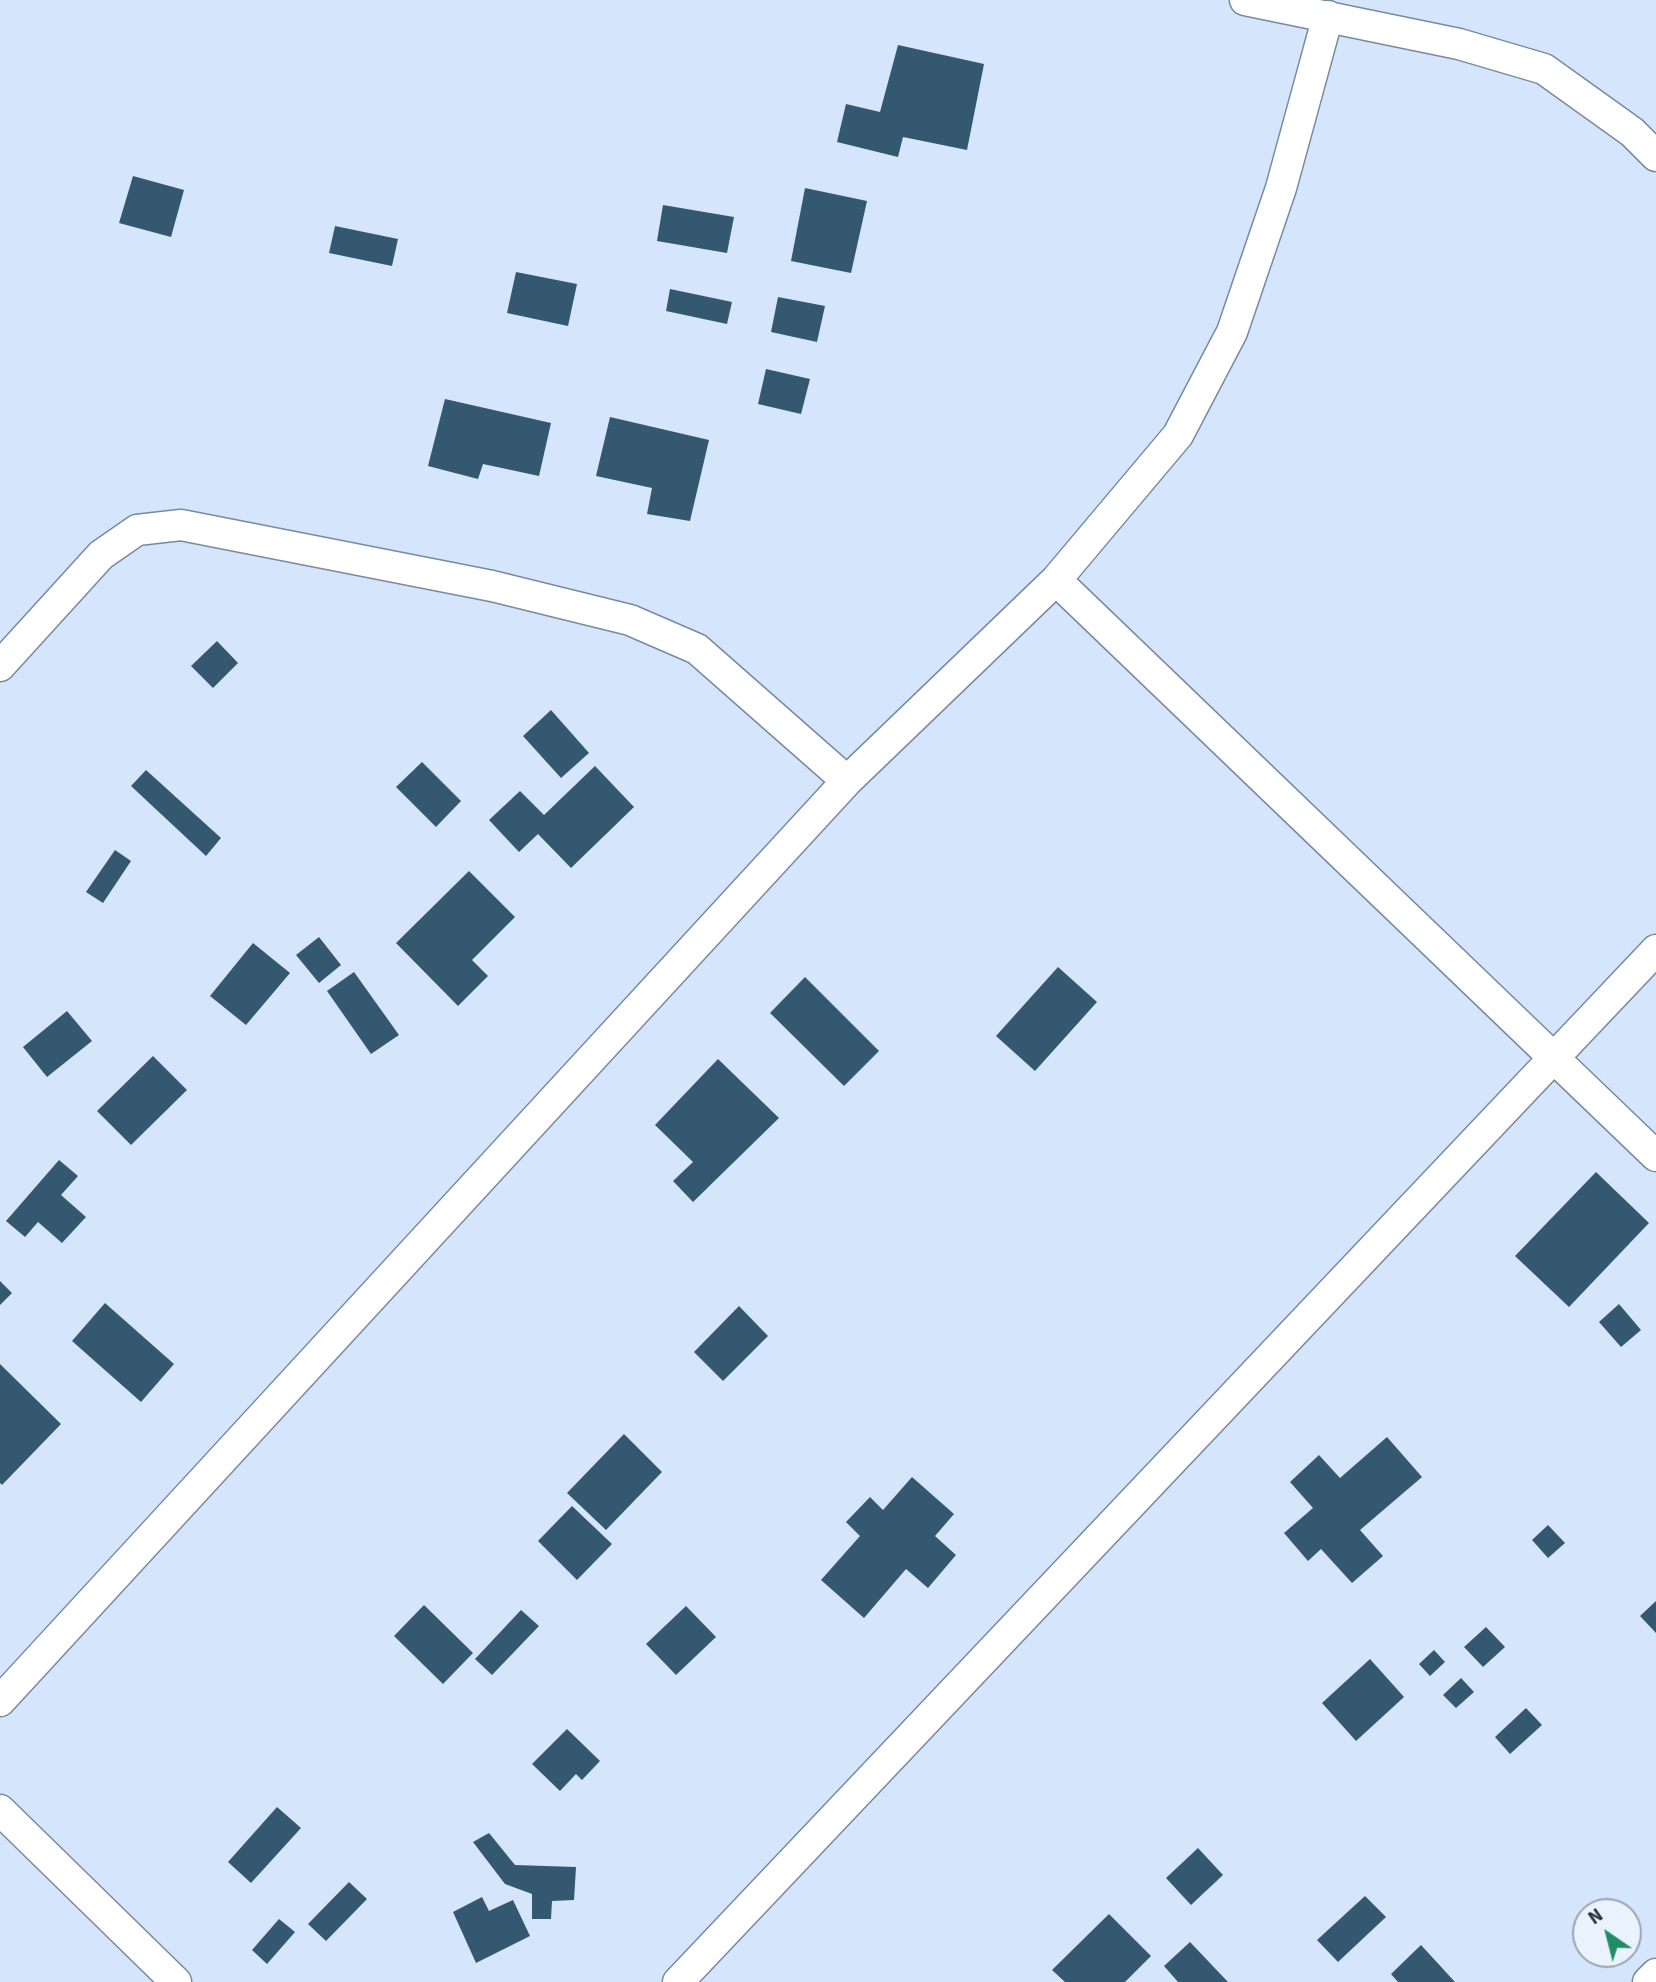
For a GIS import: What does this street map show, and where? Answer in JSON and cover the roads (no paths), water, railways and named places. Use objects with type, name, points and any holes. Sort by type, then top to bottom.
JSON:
[{"type":"street","points":[[1245,0],[1459,44],[1544,69],[1632,132],[1656,156]]},
{"type":"street","points":[[0,1701],[847,781],[1056,580],[1178,435],[1232,332],[1281,188],[1328,16]]},
{"type":"street","points":[[0,666],[101,555],[137,530],[181,525],[492,586],[630,620],[697,649],[847,781]]},
{"type":"street","points":[[1056,580],[1656,1156]]},
{"type":"street","points":[[678,1982],[1656,950]]},
{"type":"street","points":[[0,1810],[176,1982]]},
{"type":"street","points":[[1648,1982],[1656,1974]]}]
